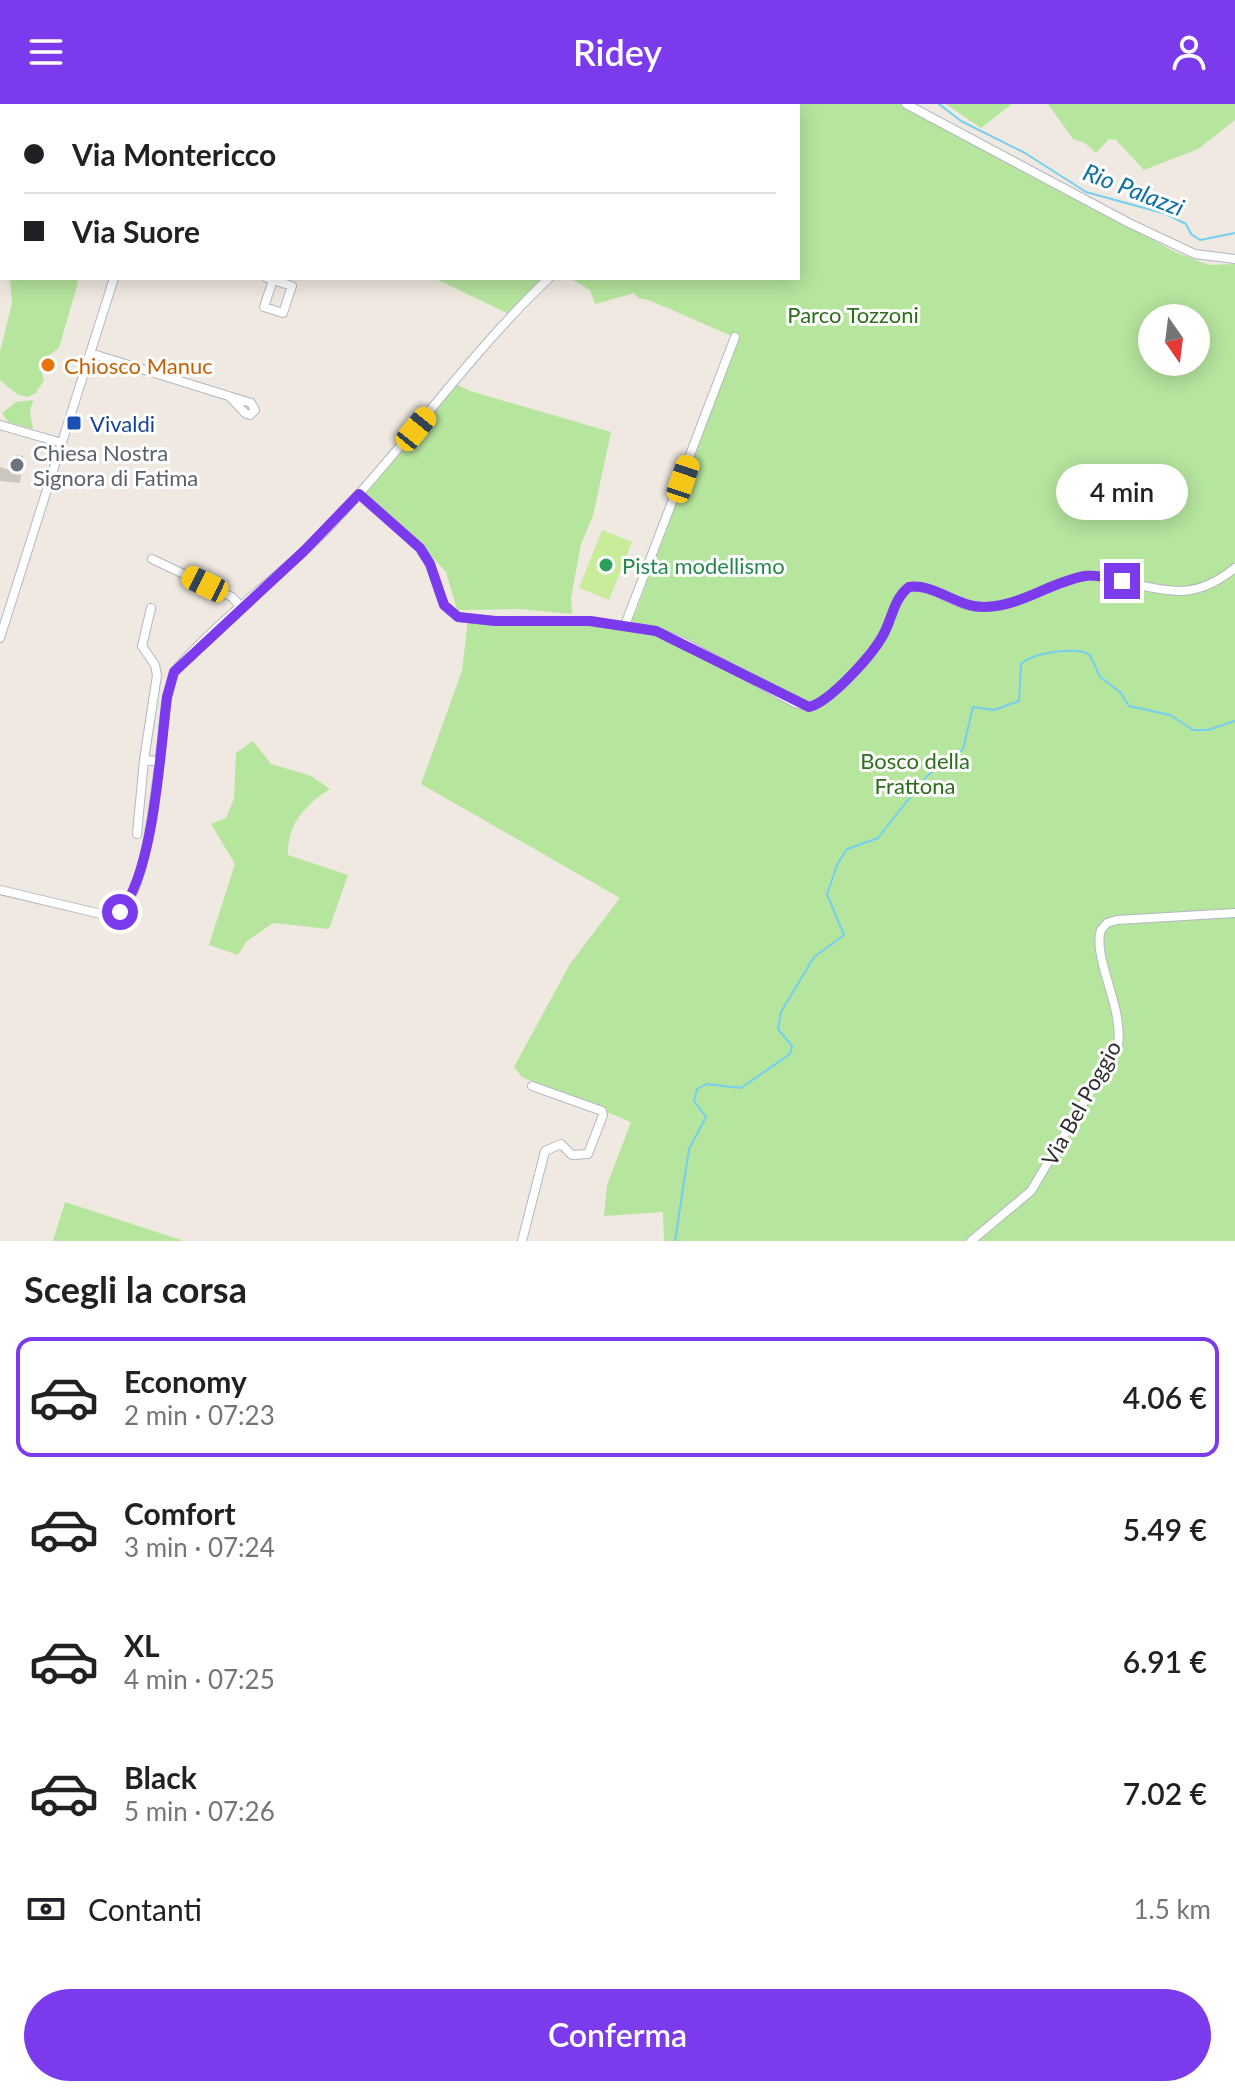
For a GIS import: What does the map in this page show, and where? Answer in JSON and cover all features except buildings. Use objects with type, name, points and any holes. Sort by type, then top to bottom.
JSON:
[{"type":"street","points":[[906,104],[1129,223],[1195,254],[1235,259]]},
{"type":"street","points":[[0,638],[113,280]]},
{"type":"street","points":[[0,890],[101,914],[120,912],[132,896],[145,858],[167,697],[174,672],[359,494],[494,334],[547,280]]},
{"type":"street","points":[[625,625],[735,337]]},
{"type":"street","points":[[90,353],[229,396]]},
{"type":"street","points":[[0,425],[62,443]]},
{"type":"street","points":[[359,494],[420,548],[430,564],[444,605],[458,617],[472,620],[569,620],[625,625],[672,636],[795,703],[809,707],[826,699],[877,644],[901,593],[909,587],[924,588],[965,605],[987,607],[1020,601],[1088,576],[1194,591],[1216,583],[1235,568]]},
{"type":"street","points":[[152,559],[232,597],[242,608]]},
{"type":"street","points":[[137,834],[157,675],[155,665],[142,646],[151,608]]},
{"type":"street","points":[[144,760],[158,761]]},
{"type":"street","name":"Via Bel Poggio","points":[[971,1241],[1031,1191],[1118,1045],[1121,1027],[1101,950],[1101,930],[1107,923],[1117,920],[1235,913]]},
{"type":"street","points":[[522,1241],[545,1151],[561,1144],[572,1155],[588,1154],[603,1115],[602,1111],[532,1086]]},
{"type":"green space","name":"Bosco della Frattona","points":[[800,104],[904,104],[1175,252],[1209,265],[1235,264],[1235,1241],[664,1241],[663,1212],[604,1216],[607,1185],[631,1122],[522,1077],[514,1067],[570,964],[620,898],[421,784],[462,671],[468,619],[628,625],[636,612],[734,337],[638,298],[634,293],[595,304],[590,290],[573,280],[800,280]]},
{"type":"green space","points":[[946,104],[1012,104],[981,128]]},
{"type":"green space","points":[[1048,104],[1235,104],[1235,120],[1198,149],[1144,170],[1116,140],[1109,139],[1096,153],[1085,143],[1073,139]]},
{"type":"green space","points":[[10,280],[78,282],[59,348],[43,360],[40,366],[44,380],[36,393],[28,397],[18,395],[0,380],[0,352],[12,303]]},
{"type":"green space","points":[[438,280],[542,280],[511,315]]},
{"type":"green space","points":[[456,384],[470,391],[611,432],[593,516],[581,544],[571,598],[572,614],[520,609],[457,610],[446,572],[408,531],[358,491]]},
{"type":"green space","points":[[33,400],[30,412],[33,429],[8,422],[2,413],[16,402]]},
{"type":"green space","name":"Pista modellismo","points":[[602,530],[632,542],[609,600],[579,588]]},
{"type":"green space","points":[[253,741],[271,764],[311,776],[330,789],[299,816],[288,844],[288,855],[348,875],[329,929],[273,923],[247,941],[238,955],[209,945],[235,864],[211,824],[226,818],[234,799],[236,753]]},
{"type":"green space","points":[[65,1202],[184,1241],[53,1241]]},
{"type":"waterway","name":"Rio Palazzi","points":[[939,104],[961,121],[1025,153],[1086,192],[1166,214],[1186,224],[1191,234],[1200,240],[1235,233]]},
{"type":"waterway","points":[[675,1241],[689,1149],[706,1117],[694,1101],[697,1089],[706,1084],[741,1088],[790,1054],[792,1046],[778,1029],[781,1012],[814,957],[844,935],[827,894],[838,863],[847,849],[878,838],[927,776],[963,749],[973,707],[994,710],[1019,701],[1021,664],[1044,654],[1075,651],[1090,655],[1100,677],[1120,692],[1129,706],[1170,715],[1193,730],[1208,730],[1235,721]]},
{"type":"place","name":"Chiosco Manuc","points":[[48,365]]},
{"type":"place","name":"Vivaldi","points":[[74,423]]},
{"type":"place","name":"Chiesa Nostra Signora di Fatima","points":[[17,465]]},
{"type":"place","name":"Pista modellismo","points":[[606,565]]},
{"type":"route","points":[[120,912],[132,896],[145,858],[167,697],[174,672],[304,551],[359,494],[426,555],[441,600],[458,617],[495,621],[590,621],[656,631],[672,636],[795,703],[809,707],[826,699],[883,637],[901,593],[909,587],[924,588],[972,607],[987,607],[1020,601],[1083,576],[1122,581]]},
{"type":"park label","name":"Parco Tozzoni","points":[[853,314]]}]
